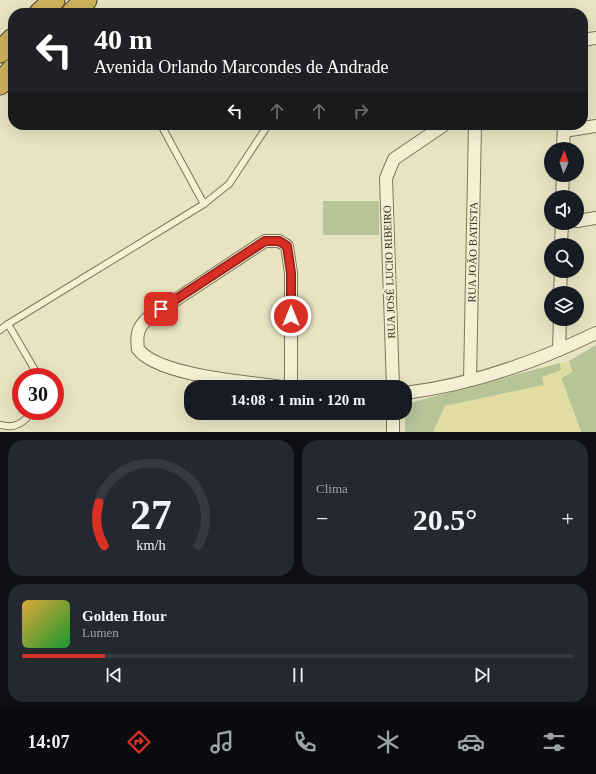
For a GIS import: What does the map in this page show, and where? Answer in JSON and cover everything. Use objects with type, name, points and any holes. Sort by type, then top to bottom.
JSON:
[{"type":"highway","points":[[45,8],[54,0]]},
{"type":"highway","points":[[0,52],[8,44]]},
{"type":"highway","points":[[0,84],[8,75]]},
{"type":"street","name":"RUA JOSÉ LUCIO RIBEIRO","points":[[392,380],[386,178],[394,159],[437,130]]},
{"type":"street","name":"RUA JOÃO BATISTA","points":[[470,380],[475,130]]},
{"type":"street","points":[[563,142],[564,130]]},
{"type":"street","points":[[584,220],[596,218]]},
{"type":"street","points":[[230,380],[201,376],[153,362],[138,349],[136,337],[140,325],[148,318],[265,241],[279,241],[287,246],[291,273],[290,380]]},
{"type":"street","points":[[559,350],[560,326]]},
{"type":"street","points":[[412,392],[436,389],[515,367],[559,350],[596,333]]},
{"type":"street","points":[[393,420],[393,432]]},
{"type":"lane","points":[[164,130],[204,204]]},
{"type":"lane","points":[[0,330],[204,204],[229,184],[265,130]]},
{"type":"lane","points":[[8,324],[34,368]]},
{"type":"lane","points":[[0,425],[9,427],[17,426],[25,420]]},
{"type":"green space","points":[[323,201],[379,201],[379,235],[323,235]]},
{"type":"green space","points":[[596,345],[596,432],[581,432],[561,378],[572,372],[569,361]]},
{"type":"green space","points":[[560,363],[561,370],[544,385],[445,406],[433,432],[405,432],[405,420],[412,420],[413,402]]},
{"type":"sand","points":[[569,361],[572,372],[561,378],[581,432],[433,432],[445,406],[544,385],[542,377],[561,370],[560,363]]},
{"type":"route","points":[[161,309],[265,241],[279,241],[287,246],[290,258],[291,316]]}]
